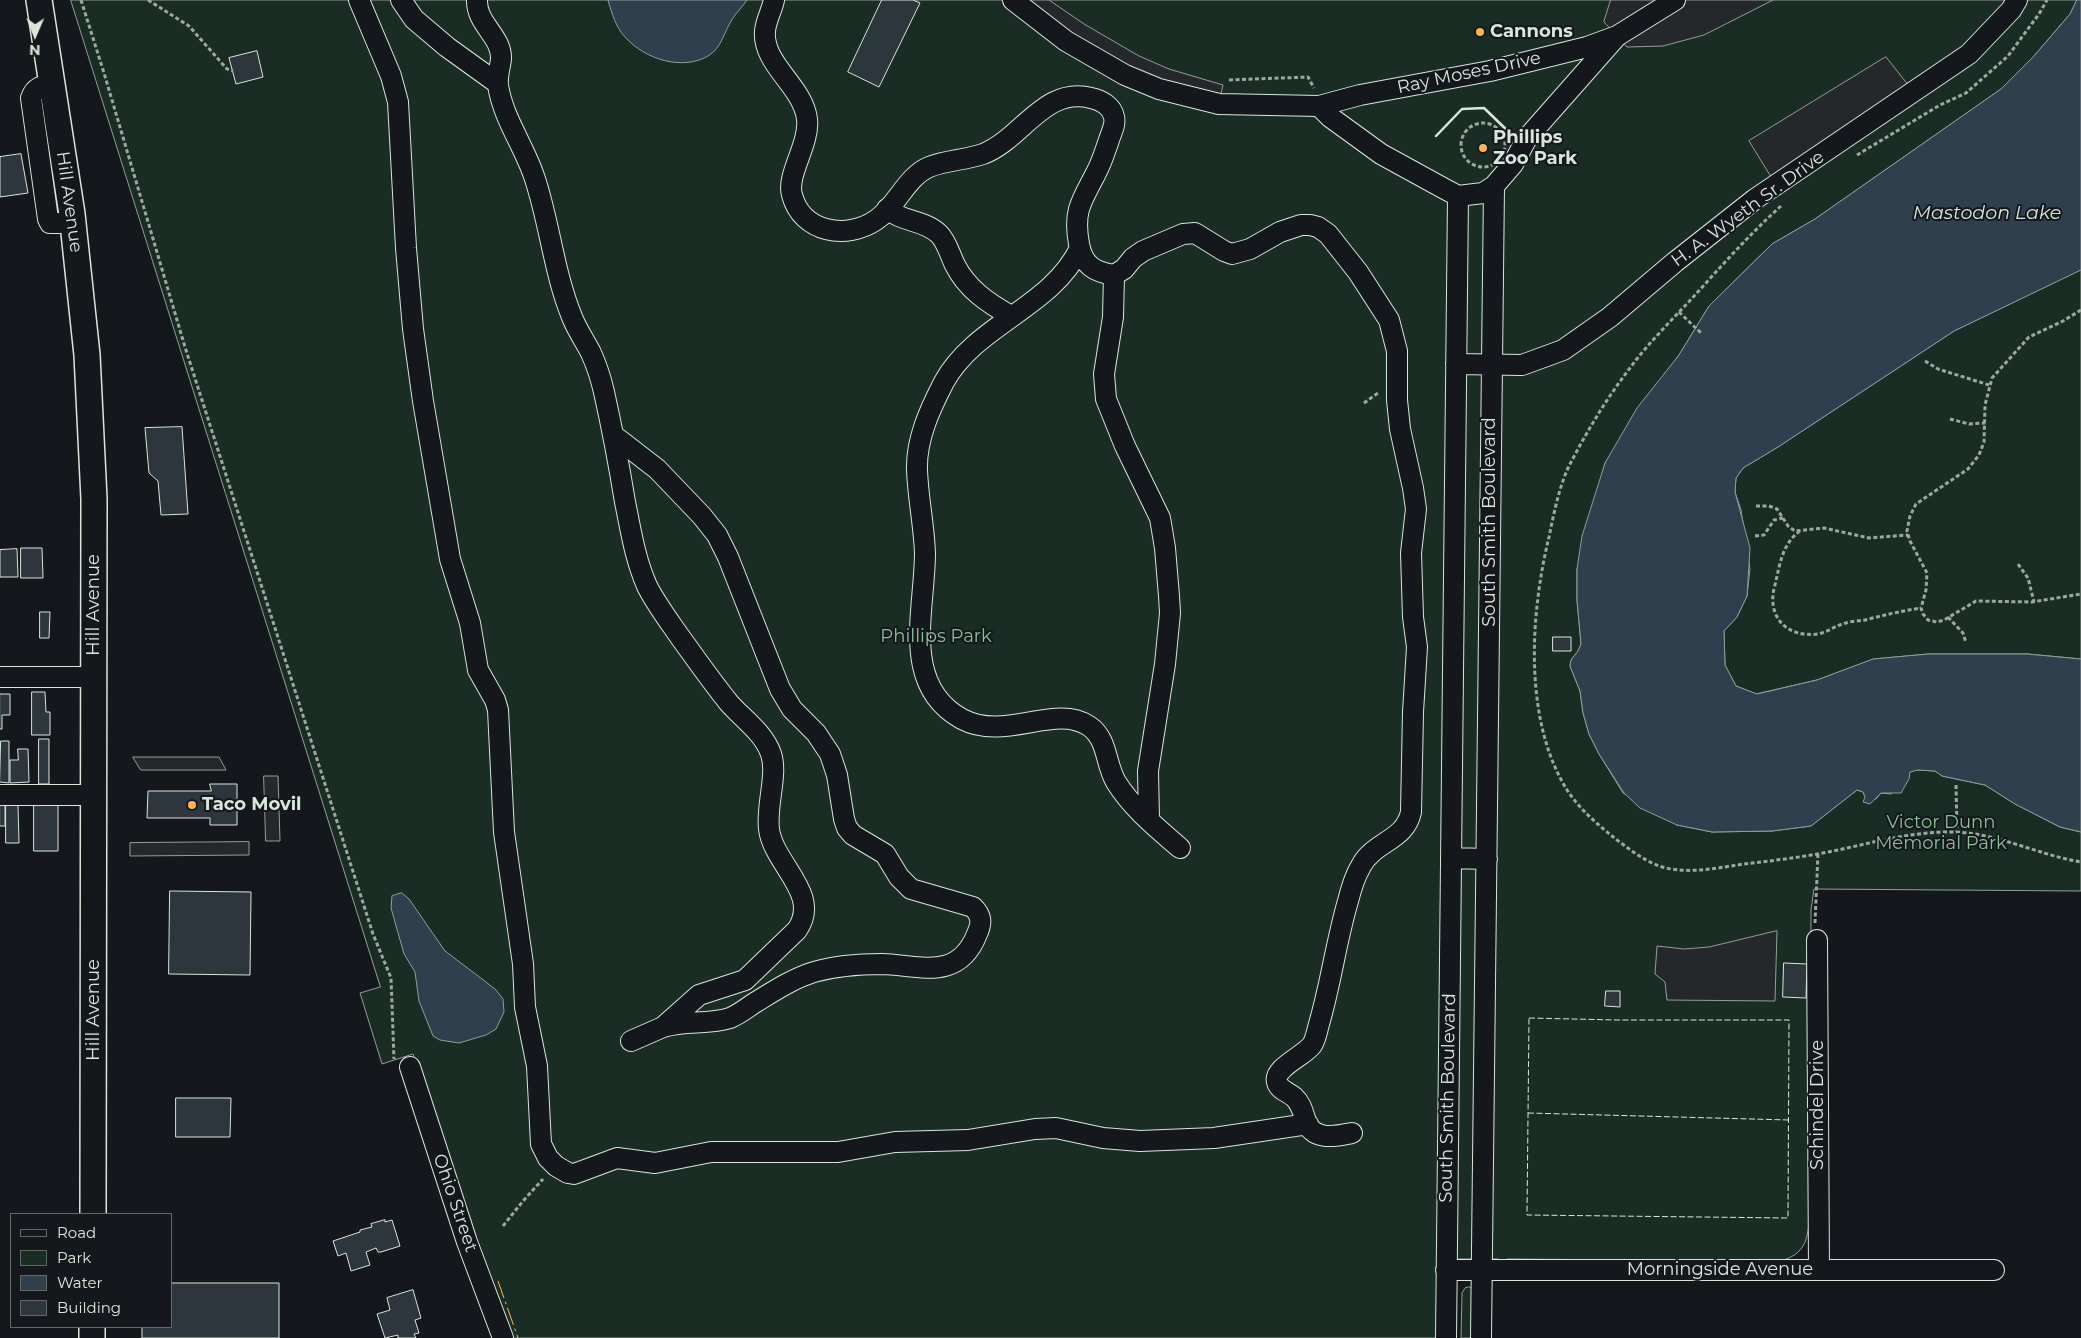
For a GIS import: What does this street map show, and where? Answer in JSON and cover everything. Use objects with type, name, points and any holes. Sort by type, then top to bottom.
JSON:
[{"type":"main road","name":"Hill Avenue","points":[[39,0],[73,223],[86,355],[94,499],[93,1213]]},
{"type":"street","points":[[360,0],[391,76],[398,102],[406,248],[420,384],[450,558],[470,623],[478,670],[495,700],[498,710],[504,832],[523,964],[525,1007],[537,1066],[540,1137],[544,1151],[556,1166],[568,1173],[574,1174],[617,1158],[655,1163],[711,1152],[838,1152],[895,1142],[968,1140],[1046,1128],[1140,1142],[1214,1138],[1308,1124]]},
{"type":"street","points":[[401,0],[414,19],[447,47],[498,83]]},
{"type":"street","points":[[477,0],[479,17],[495,39],[501,53],[498,83],[506,115],[535,179],[557,270],[572,317],[599,373],[613,434],[637,560],[649,590],[668,620],[717,687],[763,738],[769,748],[773,766],[768,822],[770,836],[774,850],[795,880],[802,894],[805,912],[797,930],[745,980],[699,995],[662,1026]]},
{"type":"street","points":[[774,0],[765,29],[768,46],[774,60],[799,94],[807,119],[805,143],[793,176],[791,194],[802,216],[814,226],[826,230],[856,228],[876,220],[910,181],[929,167],[970,158],[995,148],[1043,108],[1056,100],[1068,96],[1092,98],[1111,108],[1114,127],[1104,157],[1086,190],[1079,210],[1080,248],[1082,256],[1089,266],[1099,272],[1114,275],[1124,269],[1133,258],[1143,251],[1183,234],[1195,233],[1232,254],[1250,249],[1280,232],[1310,224],[1328,234],[1358,272],[1390,320],[1397,351],[1396,371],[1400,429],[1414,488],[1416,509],[1410,553],[1412,617],[1417,647],[1413,712],[1411,812],[1409,822],[1403,830],[1377,847],[1360,866],[1343,919],[1325,1002],[1313,1044],[1304,1054],[1280,1071],[1277,1076],[1277,1083],[1280,1088],[1294,1097],[1299,1103],[1308,1124],[1316,1133],[1334,1137],[1352,1133]]},
{"type":"street","name":"Ray Moses Drive","points":[[1013,0],[1066,41],[1125,75],[1160,89],[1219,104],[1360,95],[1490,71],[1587,47],[1617,36]]},
{"type":"street","points":[[1316,97],[1330,117],[1382,154],[1458,196],[1483,193],[1494,186],[1513,164],[1527,138],[1617,36],[1675,0]]},
{"type":"street","name":"H. A. Wyeth Sr. Drive","points":[[1456,364],[1522,365],[1563,350],[1610,317],[1675,262],[1755,199],[1968,54],[2011,10],[2017,0]]},
{"type":"street","name":"South Smith Boulevard","points":[[1481,1338],[1494,186]]},
{"type":"street","name":"South Smith Boulevard","points":[[1446,1338],[1458,196]]},
{"type":"street","points":[[887,209],[895,216],[921,224],[938,233],[944,239],[960,275],[968,285],[994,306],[1011,316]]},
{"type":"street","points":[[1080,248],[1056,282],[963,356],[952,370],[923,428],[917,467],[925,554],[919,644],[922,661],[936,694],[952,712],[964,719],[990,727],[1005,727],[1066,719],[1084,723],[1091,728],[1102,740],[1115,780],[1133,805],[1180,848]]},
{"type":"street","points":[[1114,275],[1113,317],[1104,374],[1106,399],[1132,463],[1160,518],[1165,548],[1169,596],[1170,613],[1166,664],[1148,771],[1149,820]]},
{"type":"street","points":[[613,434],[657,469],[702,516],[722,544],[780,689],[792,709],[816,733],[830,754],[837,775],[847,828],[859,840],[885,854],[899,877],[911,889],[973,907],[978,911],[981,923],[970,948],[952,963],[942,967],[922,969],[883,964],[813,972],[732,1017],[711,1022],[662,1026],[630,1040]]},
{"type":"street","points":[[0,677],[94,677]]},
{"type":"street","points":[[0,795],[94,795]]},
{"type":"street","points":[[1451,858],[1487,858]]},
{"type":"street","name":"Schindel Drive","points":[[1815,936],[1819,1270]]},
{"type":"street","name":"Ohio Street","points":[[402,1063],[503,1338]]},
{"type":"street","name":"Morningside Avenue","points":[[1446,1270],[1994,1270]]},
{"type":"path","points":[[81,0],[212,432],[373,934],[391,978],[402,1063]]},
{"type":"path","points":[[148,0],[189,26],[226,69],[233,71]]},
{"type":"path","points":[[1852,158],[1940,105],[1966,92],[2008,56],[2047,0]]},
{"type":"path","points":[[1229,80],[1308,77],[1312,81],[1316,97]]},
{"type":"path","points":[[1477,123],[1492,124],[1498,128],[1505,141],[1505,148],[1498,161],[1492,165],[1478,167],[1465,160],[1460,146],[1464,132],[1477,123]]},
{"type":"path","points":[[1788,201],[1730,256],[1628,370],[1600,411],[1568,469],[1555,510],[1540,580],[1536,614],[1535,680],[1541,721],[1552,757],[1569,793],[1593,821],[1622,844],[1656,865],[1679,871],[1710,869],[1818,853],[1912,834],[1957,832],[1986,836],[2081,862]]},
{"type":"path","points":[[2081,310],[2063,322],[2029,337],[1992,378],[1985,405],[1984,442],[1976,460],[1968,470],[1916,504],[1910,516],[1908,535],[1927,573],[1921,608],[1922,614],[1928,620],[1937,622],[1976,601],[2034,602],[2081,594]]},
{"type":"path","points":[[1679,312],[1701,333]]},
{"type":"path","points":[[1925,361],[1938,369],[1989,385]]},
{"type":"path","points":[[1950,419],[1970,424],[1985,423]]},
{"type":"path","points":[[1756,506],[1769,506],[1777,509],[1791,529],[1800,531],[1824,528],[1869,538],[1908,535]]},
{"type":"path","points":[[1755,536],[1764,534],[1774,520],[1783,518]]},
{"type":"path","points":[[1800,531],[1791,538],[1780,561],[1772,601],[1774,612],[1782,624],[1790,630],[1802,634],[1818,634],[1845,623],[1921,608]]},
{"type":"path","points":[[2018,564],[2028,578],[2034,602]]},
{"type":"path","points":[[1948,617],[1963,633],[1966,643]]},
{"type":"path","points":[[1956,785],[1957,832]]},
{"type":"path","points":[[1815,936],[1818,853]]},
{"type":"path","points":[[503,1226],[523,1200],[556,1166]]},
{"type":"green space","name":"Phillips Park","points":[[71,0],[2077,0],[2070,14],[2034,56],[2001,89],[1815,219],[1772,244],[1709,306],[1679,355],[1605,463],[1577,569],[1577,600],[1581,644],[1571,660],[1570,666],[1580,691],[1583,713],[1589,734],[1623,793],[1677,825],[1712,832],[1772,831],[1811,826],[1857,790],[1863,792],[1865,797],[1876,799],[1881,793],[1891,794],[1910,771],[1935,771],[1942,776],[1985,785],[2015,804],[2060,827],[2081,832],[2081,891],[1814,889],[1811,910],[1809,1221],[1803,1246],[1798,1252],[1780,1261],[1507,1259],[1507,1262],[1498,1259],[1441,1259],[1440,1338],[508,1338],[413,1054],[382,1064],[360,993],[380,987]]},
{"type":"green space","points":[[2081,270],[2081,659],[2028,654],[1928,654],[1874,659],[1817,680],[1756,694],[1736,686],[1725,665],[1724,631],[1737,617],[1747,596],[1750,569],[1741,510],[1735,492],[1736,478],[1743,468],[1954,331]]},
{"type":"green space","points":[[1465,1288],[1473,1288],[1476,1338],[1461,1338],[1462,1293]]},
{"type":"shaded area","points":[[1005,0],[1049,0],[1084,24],[1139,56],[1169,69],[1223,85],[1217,111],[1169,97]]},
{"type":"shaded area","points":[[1611,0],[1773,0],[1704,35],[1663,46],[1627,47],[1604,22]]},
{"type":"shaded area","points":[[1886,57],[1913,91],[1776,185],[1749,141]]},
{"type":"shaded area","points":[[133,757],[219,757],[226,770],[141,770]]},
{"type":"shaded area","points":[[264,776],[278,776],[280,841],[266,841]]},
{"type":"shaded area","points":[[249,842],[249,855],[130,856],[130,843]]},
{"type":"shaded area","points":[[1777,931],[1775,1001],[1667,1000],[1665,982],[1655,974],[1657,946],[1684,949],[1709,947]]},
{"type":"water","points":[[608,0],[747,0],[733,18],[720,44],[713,53],[698,60],[676,62],[653,57],[643,52],[626,38],[617,25]]},
{"type":"water","name":"Mastodon Lake","points":[[2077,0],[2081,0],[2081,270],[1954,331],[1743,468],[1736,478],[1735,492],[1750,548],[1747,596],[1737,617],[1724,631],[1725,665],[1736,686],[1757,694],[1817,680],[1873,659],[1928,654],[2027,654],[2081,659],[2081,832],[2060,827],[2015,804],[1985,785],[1942,776],[1935,771],[1918,770],[1910,772],[1909,779],[1901,793],[1881,793],[1870,804],[1863,802],[1865,797],[1863,792],[1857,790],[1811,826],[1772,831],[1712,832],[1677,825],[1640,808],[1624,793],[1599,754],[1589,734],[1583,713],[1580,691],[1570,666],[1571,660],[1581,644],[1577,600],[1577,569],[1582,536],[1605,463],[1637,408],[1679,355],[1709,306],[1772,244],[1815,219],[2001,89],[2034,56],[2070,14]]},
{"type":"water","points":[[402,893],[409,899],[445,951],[496,990],[503,999],[504,1012],[496,1029],[486,1035],[459,1043],[440,1040],[433,1036],[419,1001],[415,972],[404,954],[391,908],[392,896]]},
{"type":"building","points":[[882,0],[913,0],[920,3],[879,87],[848,72]]},
{"type":"building","points":[[257,51],[263,77],[236,84],[229,58]]},
{"type":"building","points":[[21,154],[28,193],[0,197],[0,157]]},
{"type":"building","points":[[182,427],[188,514],[161,515],[158,481],[149,473],[145,428]]},
{"type":"building","points":[[21,548],[42,548],[43,578],[21,578]]},
{"type":"building","points":[[17,549],[18,577],[0,577],[0,550]]},
{"type":"building","points":[[40,612],[50,612],[49,638],[40,638]]},
{"type":"building","points":[[1553,637],[1571,637],[1571,651],[1553,651]]},
{"type":"building","points":[[32,692],[45,692],[46,712],[50,712],[50,735],[32,735]]},
{"type":"building","points":[[0,694],[10,694],[10,715],[2,715],[2,729],[0,729]]},
{"type":"building","points":[[39,739],[49,739],[49,784],[39,784]]},
{"type":"building","points":[[1,741],[9,741],[9,783],[0,782]]},
{"type":"building","points":[[18,749],[28,749],[29,782],[10,783],[10,760],[18,760]]},
{"type":"building","name":"Taco Movil","points":[[210,784],[237,784],[237,825],[210,825],[210,818],[147,818],[148,791],[211,791]]},
{"type":"building","points":[[34,804],[58,804],[58,851],[34,851]]},
{"type":"building","points":[[0,805],[5,805],[5,826],[0,826]]},
{"type":"building","points":[[6,805],[18,805],[19,843],[6,843]]},
{"type":"building","points":[[170,891],[251,892],[250,975],[169,974]]},
{"type":"building","points":[[1784,963],[1807,964],[1806,998],[1783,997]]},
{"type":"building","points":[[1606,991],[1620,991],[1620,1007],[1605,1006]]},
{"type":"building","points":[[176,1098],[231,1098],[230,1137],[176,1137]]},
{"type":"building","points":[[385,1220],[385,1222],[392,1220],[400,1246],[381,1252],[378,1252],[376,1248],[366,1252],[370,1265],[351,1271],[346,1253],[338,1256],[333,1241],[360,1232],[360,1230],[372,1227],[371,1224]]},
{"type":"building","points":[[172,1283],[279,1283],[279,1338],[142,1338],[142,1328],[172,1328]]},
{"type":"building","points":[[413,1290],[421,1318],[415,1320],[419,1333],[414,1334],[416,1338],[398,1338],[398,1335],[385,1338],[377,1314],[390,1310],[387,1298]]},
{"type":"fence","points":[[1529,1018],[1789,1020],[1788,1218],[1527,1215],[1529,1018]]},
{"type":"fence","points":[[1528,1113],[1789,1120]]},
{"type":"wall","points":[[1436,136],[1462,109],[1484,108],[1513,136]]},
{"type":"power","points":[[498,1281],[518,1338]]},
{"type":"place","name":"Cannons","points":[[1480,32]]},
{"type":"place","name":"Phillips Zoo Park","points":[[1483,148]]},
{"type":"place","name":"Taco Movil","points":[[192,805]]},
{"type":"park label","name":"Victor Dunn Memorial Park","points":[[1941,833]]}]
